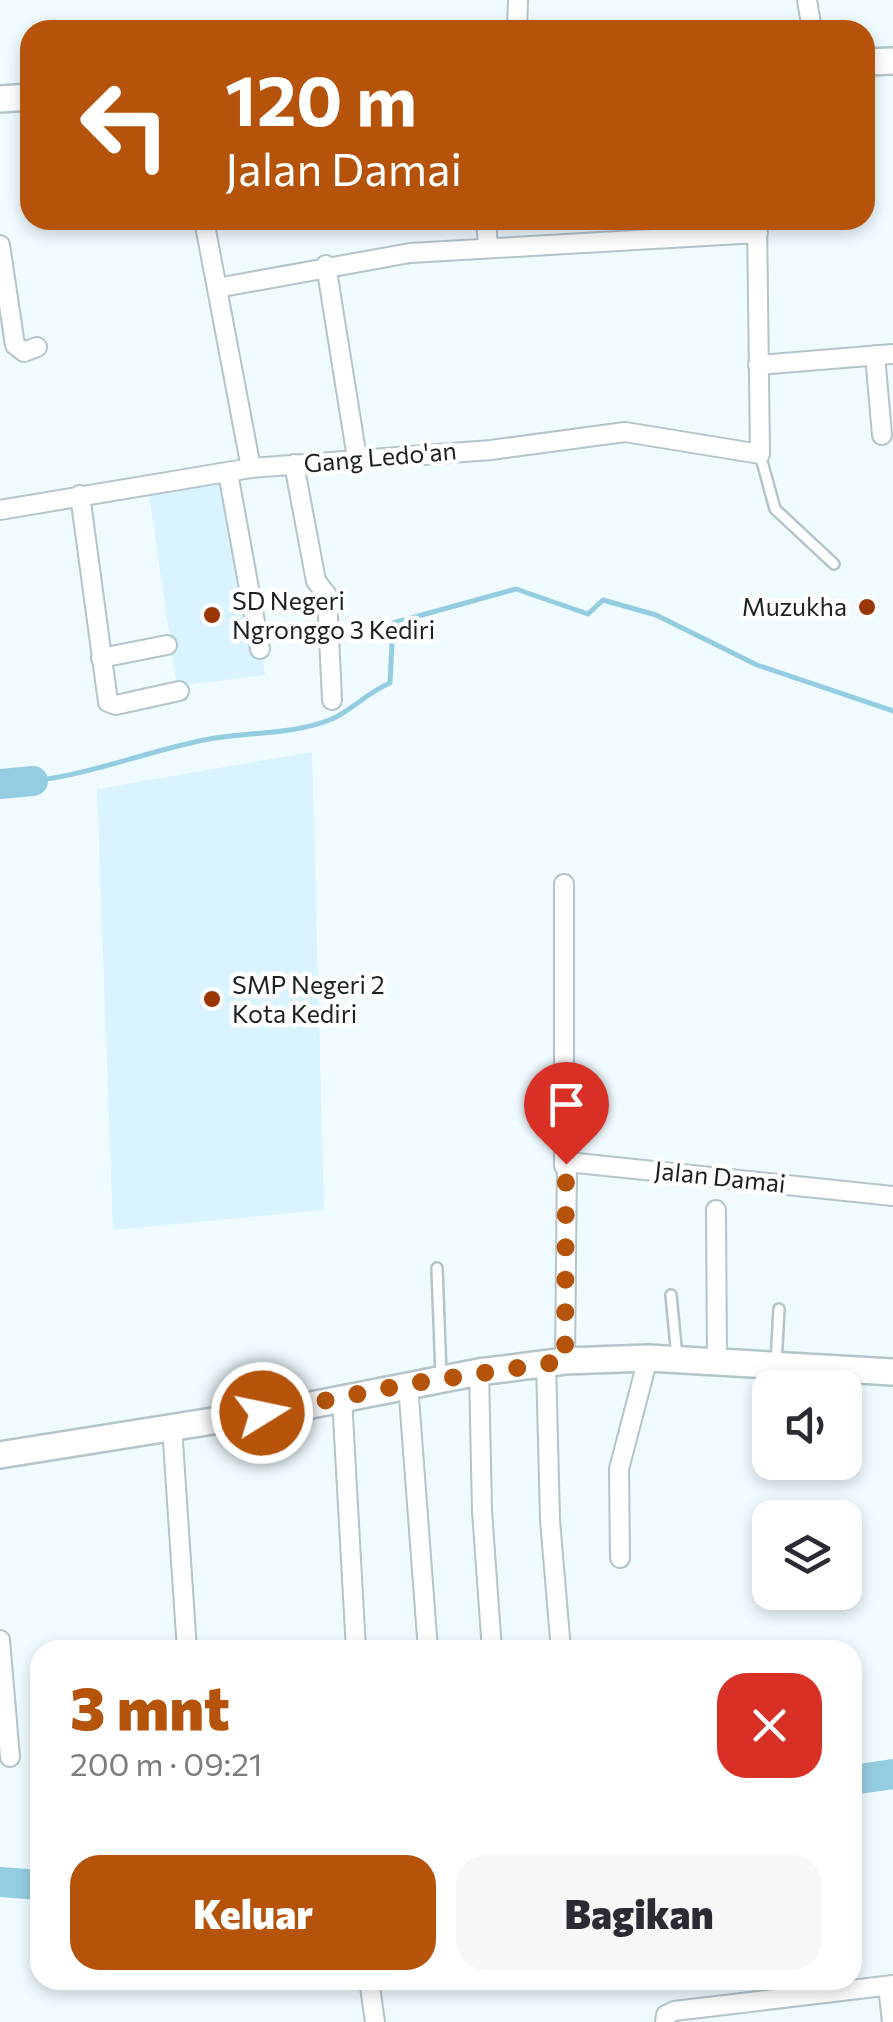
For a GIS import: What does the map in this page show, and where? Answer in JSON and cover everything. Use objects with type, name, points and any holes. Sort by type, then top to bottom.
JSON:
[{"type":"main road","points":[[0,1455],[442,1378],[556,1362],[648,1358],[893,1372]]},
{"type":"street","points":[[206,230],[251,468]]},
{"type":"street","points":[[487,230],[488,247]]},
{"type":"street","points":[[217,288],[326,265],[488,247],[707,230]]},
{"type":"street","points":[[758,230],[760,454]]},
{"type":"street","points":[[0,245],[15,345],[24,352],[37,348]]},
{"type":"street","points":[[326,265],[357,458]]},
{"type":"street","points":[[758,365],[884,355],[882,435]]},
{"type":"street","name":"Gang Ledo'an","points":[[0,510],[251,468],[492,450],[624,432],[760,454]]},
{"type":"street","points":[[294,464],[316,581],[327,594],[332,700]]},
{"type":"street","points":[[228,472],[260,650]]},
{"type":"street","points":[[80,495],[101,658],[112,705],[179,691]]},
{"type":"street","points":[[101,658],[166,645]]},
{"type":"street","points":[[560,1640],[550,1520],[564,1166],[564,884]]},
{"type":"street","name":"Jalan Damai","points":[[564,1166],[576,1161],[893,1196]]},
{"type":"street","points":[[716,1210],[718,1362]]},
{"type":"street","points":[[620,1558],[619,1469],[648,1358]]},
{"type":"street","points":[[479,1372],[492,1640]]},
{"type":"street","points":[[408,1384],[427,1640]]},
{"type":"street","points":[[342,1398],[355,1640]]},
{"type":"street","points":[[172,1427],[186,1640]]},
{"type":"street","points":[[0,1640],[10,1757]]},
{"type":"street","points":[[862,1985],[890,1986],[892,2022]]},
{"type":"street","points":[[370,1990],[375,2022]]},
{"type":"street","points":[[665,2021],[674,2011],[814,1990]]},
{"type":"lane","points":[[760,454],[775,509],[834,564]]},
{"type":"lane","points":[[437,1268],[442,1378]]},
{"type":"lane","points":[[671,1295],[677,1360]]},
{"type":"lane","points":[[776,1366],[779,1309]]},
{"type":"shaded area","name":"SD Negeri Ngronggo 3 Kediri","points":[[230,476],[238,526],[249,534],[265,675],[177,686],[148,488]]},
{"type":"shaded area","name":"SMP Negeri 2 Kota Kediri","points":[[312,752],[324,1210],[113,1230],[97,789]]},
{"type":"waterway","points":[[33,781],[204,740],[300,728],[332,719],[390,683],[393,623],[516,589],[588,614],[603,600],[656,615],[757,665],[893,711]]},
{"type":"waterway","points":[[0,784],[33,781]]},
{"type":"waterway","points":[[862,1779],[893,1774]]},
{"type":"waterway","points":[[0,1882],[30,1884]]},
{"type":"place","name":"Muzukha","points":[[867,607]]},
{"type":"place","name":"SD Negeri Ngronggo 3 Kediri","points":[[212,615]]},
{"type":"place","name":"SMP Negeri 2 Kota Kediri","points":[[212,999]]},
{"type":"route","points":[[262,1413],[408,1384],[565,1361],[566,1164]]}]
